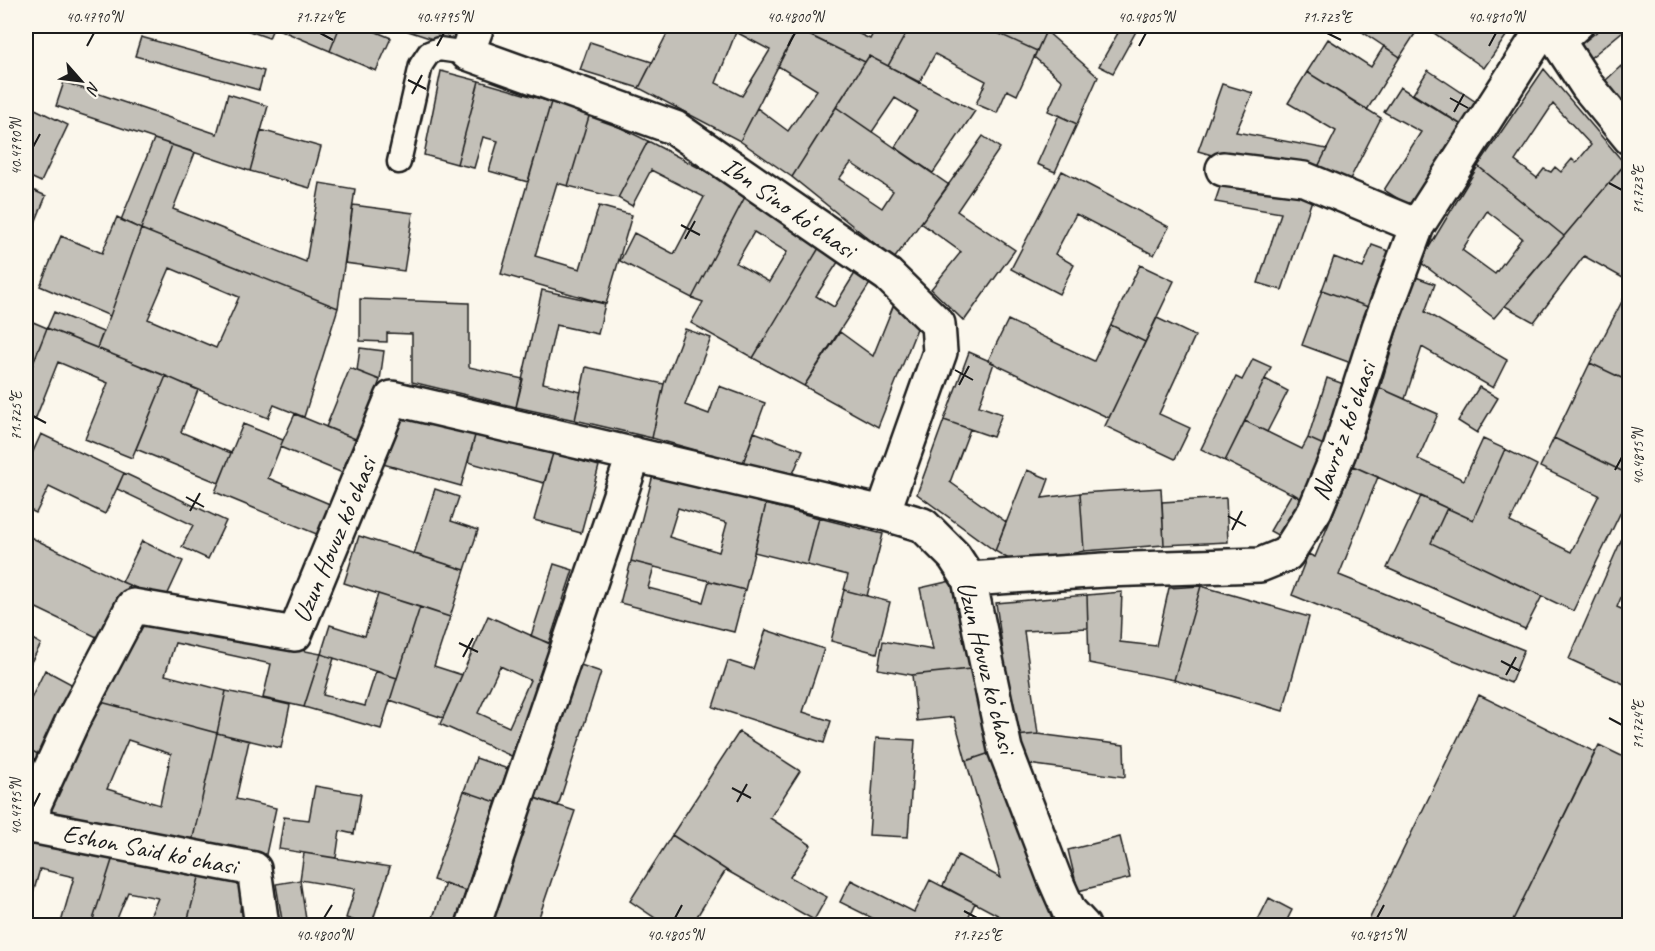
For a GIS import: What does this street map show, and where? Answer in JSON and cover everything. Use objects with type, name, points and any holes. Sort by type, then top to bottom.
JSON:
[{"type":"street","name":"Navroʻz koʻchasi","points":[[969,579],[1104,570],[1260,565],[1287,554],[1315,510],[1339,452],[1379,327],[1417,226],[1559,31],[1588,87],[1629,138]]},
{"type":"street","name":"Ibn Sino koʻchasi","points":[[472,39],[675,128],[888,275],[938,324],[940,352],[884,513]]},
{"type":"street","points":[[1223,170],[1304,179],[1417,226]]},
{"type":"street","name":"Uzun Hovuz koʻchasi","points":[[29,826],[34,805],[72,722],[133,606],[295,634],[393,398],[884,513],[923,525],[954,556],[969,579],[1005,749],[1062,894],[1070,911],[1083,926]]},
{"type":"street","points":[[472,926],[634,454]]},
{"type":"street","name":"Eshon Said koʻchasi","points":[[29,826],[254,869],[262,926]]},
{"type":"lane","points":[[399,162],[425,59],[429,53],[472,39]]},
{"type":"building","points":[[235,26],[274,26],[269,38]]},
{"type":"building","points":[[274,26],[340,26],[330,51]]},
{"type":"building","points":[[340,26],[362,26],[391,38],[376,71],[330,51]]},
{"type":"building","points":[[409,26],[457,26],[451,45],[408,31]]},
{"type":"building","points":[[671,26],[790,26],[797,29],[740,141],[639,88]],"holes":[[[736,32],[770,50],[742,96],[716,83]]]},
{"type":"building","points":[[790,26],[842,26],[870,39],[877,26],[910,26],[888,66],[869,56],[865,62]]},
{"type":"building","points":[[910,26],[982,26],[1037,51],[1017,95],[1007,90],[997,113],[976,104],[986,81],[935,54],[919,83],[888,66]]},
{"type":"building","points":[[982,26],[1048,26],[1037,51]]},
{"type":"building","points":[[1122,26],[1139,26],[1113,73],[1099,66]]},
{"type":"building","points":[[1364,26],[1420,26],[1400,57],[1361,31]]},
{"type":"building","points":[[1424,26],[1513,26],[1484,68]]},
{"type":"building","points":[[1604,26],[1629,26],[1589,59],[1579,46]]},
{"type":"building","points":[[797,29],[865,62],[792,177],[740,141],[757,108],[788,131],[817,90],[778,66]]},
{"type":"building","points":[[1046,31],[1098,77],[1077,124],[1048,111],[1062,81],[1034,57]]},
{"type":"building","points":[[141,37],[264,71],[259,90],[135,56]]},
{"type":"building","points":[[1328,39],[1371,67],[1384,46],[1400,57],[1367,110],[1307,72]]},
{"type":"building","points":[[590,42],[652,62],[639,88],[580,70]]},
{"type":"building","points":[[869,56],[975,111],[933,173],[895,147],[917,111],[895,98],[872,132],[836,107]]},
{"type":"building","points":[[1621,66],[1630,77],[1630,111],[1605,81]]},
{"type":"building","points":[[1544,69],[1625,164],[1564,236],[1478,166]],"holes":[[[1553,104],[1591,145],[1576,163],[1572,159],[1561,172],[1555,167],[1551,172],[1544,169],[1537,178],[1515,161]]]},
{"type":"building","points":[[1428,70],[1482,106],[1468,129],[1413,94]]},
{"type":"building","points":[[441,71],[479,81],[457,164],[424,155]]},
{"type":"building","points":[[1307,72],[1381,118],[1348,183],[1318,167],[1336,131],[1288,103]]},
{"type":"building","points":[[479,81],[551,102],[528,182],[489,171],[498,141],[483,137],[474,168],[457,164]]},
{"type":"building","points":[[64,82],[217,134],[228,94],[268,106],[250,171],[56,106]]},
{"type":"building","points":[[1222,84],[1253,93],[1236,132],[1327,149],[1318,167],[1222,158],[1198,151]]},
{"type":"building","points":[[1400,87],[1468,129],[1416,210],[1384,190],[1421,132],[1384,112]]},
{"type":"building","points":[[551,102],[590,113],[568,186],[557,183],[535,256],[580,269],[599,206],[632,215],[606,304],[501,274]]},
{"type":"building","points":[[29,106],[68,125],[41,182],[26,175],[26,113]]},
{"type":"building","points":[[836,107],[949,185],[894,259],[792,177]],"holes":[[[851,163],[893,191],[882,208],[839,179]]]},
{"type":"building","points":[[590,113],[648,141],[618,198],[568,186]]},
{"type":"building","points":[[1059,115],[1077,124],[1055,172],[1037,164]]},
{"type":"building","points":[[261,130],[321,147],[310,188],[250,171]]},
{"type":"building","points":[[983,136],[1000,148],[957,211],[1015,250],[964,321],[931,289],[961,252],[921,223]]},
{"type":"building","points":[[154,139],[172,145],[141,229],[121,220]]},
{"type":"building","points":[[648,141],[747,193],[692,298],[620,261],[634,233],[674,254],[704,197],[651,170],[632,206],[618,198]]},
{"type":"building","points":[[172,145],[195,153],[173,209],[306,262],[320,183],[355,189],[338,308],[141,229]]},
{"type":"building","points":[[1625,164],[1630,170],[1630,282],[1584,256],[1534,322],[1505,306]]},
{"type":"building","points":[[1478,166],[1564,236],[1494,318],[1420,262]],"holes":[[[1487,211],[1522,238],[1495,274],[1462,250]]]},
{"type":"building","points":[[1062,171],[1169,227],[1154,255],[1076,214],[1055,254],[1074,265],[1059,294],[1011,269]]},
{"type":"building","points":[[1222,181],[1313,197],[1282,290],[1258,283],[1281,213],[1215,202]]},
{"type":"building","points":[[26,187],[46,196],[28,240],[26,239]]},
{"type":"building","points":[[747,193],[822,243],[753,358],[691,323],[703,302],[692,298]],"holes":[[[754,232],[787,252],[769,282],[736,263]]]},
{"type":"building","points":[[353,205],[413,213],[404,271],[345,263]]},
{"type":"building","points":[[117,217],[141,229],[110,316],[40,286],[61,236],[102,253]]},
{"type":"building","points":[[141,229],[338,308],[304,417],[274,405],[268,418],[97,348]],"holes":[[[170,268],[239,297],[216,348],[148,319]]]},
{"type":"building","points":[[822,243],[842,256],[816,296],[834,307],[857,270],[871,282],[804,386],[753,358]]},
{"type":"building","points":[[1372,245],[1391,252],[1371,308],[1322,290],[1334,257],[1363,268]]},
{"type":"building","points":[[1140,265],[1174,281],[1145,342],[1111,325]]},
{"type":"building","points":[[1413,276],[1435,284],[1425,312],[1507,360],[1493,388],[1422,347],[1405,399],[1380,388]]},
{"type":"building","points":[[1630,286],[1630,382],[1590,363]]},
{"type":"building","points":[[542,290],[605,304],[598,334],[556,325],[543,383],[581,392],[575,420],[516,407]]},
{"type":"building","points":[[1322,290],[1371,308],[1351,363],[1302,345]]},
{"type":"building","points":[[360,299],[469,303],[469,367],[523,379],[516,407],[412,382],[412,334],[387,333],[387,342],[360,341]]},
{"type":"building","points":[[894,304],[918,326],[878,427],[804,386],[840,332],[873,356]]},
{"type":"building","points":[[54,312],[103,332],[97,348],[47,328]]},
{"type":"building","points":[[1157,318],[1195,336],[1159,414],[1190,428],[1175,459],[1105,426]]},
{"type":"building","points":[[26,319],[47,328],[31,369],[26,367]]},
{"type":"building","points":[[1008,320],[1094,361],[1111,325],[1145,342],[1109,418],[988,361]]},
{"type":"building","points":[[47,328],[166,376],[132,458],[85,439],[108,383],[58,362],[35,420],[26,416],[26,381]]},
{"type":"building","points":[[685,329],[711,338],[685,405],[709,414],[719,386],[765,403],[743,463],[652,438],[664,384]]},
{"type":"building","points":[[360,348],[384,351],[380,380],[357,371]]},
{"type":"building","points":[[969,352],[994,363],[979,406],[1002,414],[993,437],[944,420]]},
{"type":"building","points":[[1253,359],[1271,367],[1225,461],[1201,449],[1236,377],[1242,380]]},
{"type":"building","points":[[1590,363],[1630,382],[1630,428],[1620,446],[1630,451],[1630,475],[1554,438]]},
{"type":"building","points":[[586,367],[664,384],[652,438],[575,420]]},
{"type":"building","points":[[350,368],[380,380],[358,440],[326,427]]},
{"type":"building","points":[[166,376],[198,390],[181,432],[231,453],[219,483],[136,449]]},
{"type":"building","points":[[1327,378],[1349,386],[1328,447],[1308,438]]},
{"type":"building","points":[[1265,379],[1288,391],[1267,432],[1245,421]]},
{"type":"building","points":[[1479,387],[1498,398],[1477,433],[1458,421]]},
{"type":"building","points":[[1380,388],[1438,414],[1418,459],[1464,480],[1483,439],[1505,449],[1473,520],[1353,466]]},
{"type":"building","points":[[398,410],[476,432],[461,486],[383,464]]},
{"type":"building","points":[[295,414],[358,440],[345,474],[280,447]]},
{"type":"building","points":[[944,420],[970,429],[950,482],[1006,522],[995,551],[917,494]]},
{"type":"building","points":[[1245,421],[1302,449],[1308,438],[1328,447],[1302,499],[1225,461]]},
{"type":"building","points":[[243,424],[283,440],[268,478],[332,505],[319,535],[215,492]]},
{"type":"building","points":[[476,432],[553,453],[544,483],[468,462]]},
{"type":"building","points":[[754,432],[803,450],[792,476],[743,463]]},
{"type":"building","points":[[41,434],[124,473],[105,514],[49,487],[36,513],[26,508],[26,467]]},
{"type":"building","points":[[1554,438],[1630,475],[1630,493],[1573,611],[1431,543],[1447,508],[1473,520],[1505,449],[1537,465],[1510,522],[1571,552],[1599,495],[1540,467]]},
{"type":"building","points":[[553,453],[599,466],[581,533],[534,520]]},
{"type":"building","points":[[1353,466],[1378,477],[1339,575],[1524,650],[1511,683],[1292,595],[1308,554],[1315,557]]},
{"type":"building","points":[[1027,470],[1049,479],[1042,498],[1080,493],[1084,551],[1019,565],[995,551]]},
{"type":"building","points":[[124,473],[226,521],[208,559],[182,547],[193,525],[117,489]]},
{"type":"building","points":[[653,475],[766,504],[745,590],[631,561]],"holes":[[[678,508],[727,523],[719,552],[669,537]]]},
{"type":"building","points":[[1161,488],[1164,545],[1084,551],[1080,493]]},
{"type":"building","points":[[435,489],[459,497],[451,521],[478,530],[465,570],[414,554]]},
{"type":"building","points":[[1292,493],[1302,499],[1281,537],[1270,531]]},
{"type":"building","points":[[1421,496],[1447,508],[1431,543],[1542,596],[1525,629],[1387,568]]},
{"type":"building","points":[[1226,498],[1228,542],[1164,545],[1162,502]]},
{"type":"building","points":[[766,504],[819,518],[807,565],[754,552]]},
{"type":"building","points":[[819,518],[883,534],[867,596],[844,590],[848,575],[807,565]]},
{"type":"building","points":[[1630,520],[1630,576],[1617,607],[1630,613],[1630,672],[1624,684],[1569,659]]},
{"type":"building","points":[[26,535],[129,585],[103,640],[26,603]]},
{"type":"building","points":[[359,536],[465,570],[450,617],[344,583]]},
{"type":"building","points":[[142,541],[183,561],[165,600],[122,582]]},
{"type":"building","points":[[631,561],[654,567],[648,588],[703,602],[709,581],[745,590],[734,632],[620,603]]},
{"type":"building","points":[[554,564],[573,570],[549,643],[531,636]]},
{"type":"building","points":[[951,581],[970,669],[912,675],[878,669],[883,641],[933,650],[920,588]]},
{"type":"building","points":[[1201,586],[1174,680],[1089,663],[1087,595],[1122,592],[1120,642],[1156,646],[1169,588]]},
{"type":"building","points":[[1201,586],[1309,617],[1283,711],[1174,680]]},
{"type":"building","points":[[844,590],[890,602],[877,653],[831,641]]},
{"type":"building","points":[[378,594],[420,607],[397,678],[321,654],[330,625],[365,636]]},
{"type":"building","points":[[1087,595],[1088,628],[1024,631],[1038,734],[1015,736],[996,603]]},
{"type":"building","points":[[420,607],[450,617],[434,666],[462,675],[443,718],[390,700]]},
{"type":"building","points":[[488,616],[561,649],[518,759],[440,724]],"holes":[[[500,666],[530,680],[509,727],[478,713]]]},
{"type":"building","points":[[143,619],[321,654],[304,707],[263,698],[271,664],[175,643],[165,675],[226,691],[217,733],[101,702]]},
{"type":"building","points":[[766,630],[824,649],[803,712],[831,721],[824,743],[713,707],[728,661],[753,669]]},
{"type":"building","points":[[26,635],[41,644],[30,664],[26,661]]},
{"type":"building","points":[[321,654],[334,658],[323,695],[365,706],[376,671],[397,678],[381,729],[304,707]]},
{"type":"building","points":[[572,662],[601,672],[558,806],[528,796]]},
{"type":"building","points":[[970,669],[990,753],[966,761],[954,717],[917,721],[912,675]]},
{"type":"building","points":[[45,670],[77,687],[42,756],[26,748],[26,709]]},
{"type":"building","points":[[226,691],[290,705],[281,748],[217,733]]},
{"type":"building","points":[[1479,695],[1595,752],[1510,926],[1366,926]]},
{"type":"building","points":[[101,702],[217,733],[192,842],[45,813]],"holes":[[[128,740],[171,754],[160,805],[107,789]]]},
{"type":"building","points":[[739,732],[800,771],[770,818],[811,845],[790,877],[827,897],[814,920],[726,870],[672,835]]},
{"type":"building","points":[[217,733],[249,741],[236,799],[276,808],[265,859],[192,842]]},
{"type":"building","points":[[1038,734],[1124,745],[1125,777],[1028,764],[1015,736]]},
{"type":"building","points":[[876,738],[915,740],[908,837],[869,835]]},
{"type":"building","points":[[1599,745],[1630,760],[1630,926],[1510,926]]},
{"type":"building","points":[[26,748],[42,756],[26,790]]},
{"type":"building","points":[[990,753],[1053,914],[1047,926],[1018,926],[943,886],[958,855],[1001,878],[966,761]]},
{"type":"building","points":[[476,758],[508,769],[496,802],[464,791]]},
{"type":"building","points":[[315,786],[361,794],[354,834],[340,831],[336,858],[279,849],[284,817],[309,820]]},
{"type":"building","points":[[464,791],[496,802],[466,891],[433,880]]},
{"type":"building","points":[[532,797],[575,811],[536,926],[489,926]]},
{"type":"building","points":[[672,835],[726,870],[691,926],[667,926],[630,901]]},
{"type":"building","points":[[1120,837],[1130,878],[1078,891],[1068,850]]},
{"type":"building","points":[[26,838],[114,854],[91,926],[60,926],[74,877],[40,869],[26,918]]},
{"type":"building","points":[[304,853],[390,867],[371,926],[346,918],[355,889],[300,880]]},
{"type":"building","points":[[114,854],[200,874],[186,926],[146,926],[158,898],[128,892],[114,926],[91,926]]},
{"type":"building","points":[[200,874],[243,884],[240,911],[247,912],[245,926],[186,926]]},
{"type":"building","points":[[300,880],[307,926],[283,926],[276,884]]},
{"type":"building","points":[[851,880],[914,912],[930,880],[975,903],[964,926],[921,926],[913,922],[911,926],[888,926],[840,902]]},
{"type":"building","points":[[445,883],[466,891],[454,926],[430,926]]},
{"type":"building","points":[[1269,898],[1292,910],[1284,926],[1255,926]]}]
